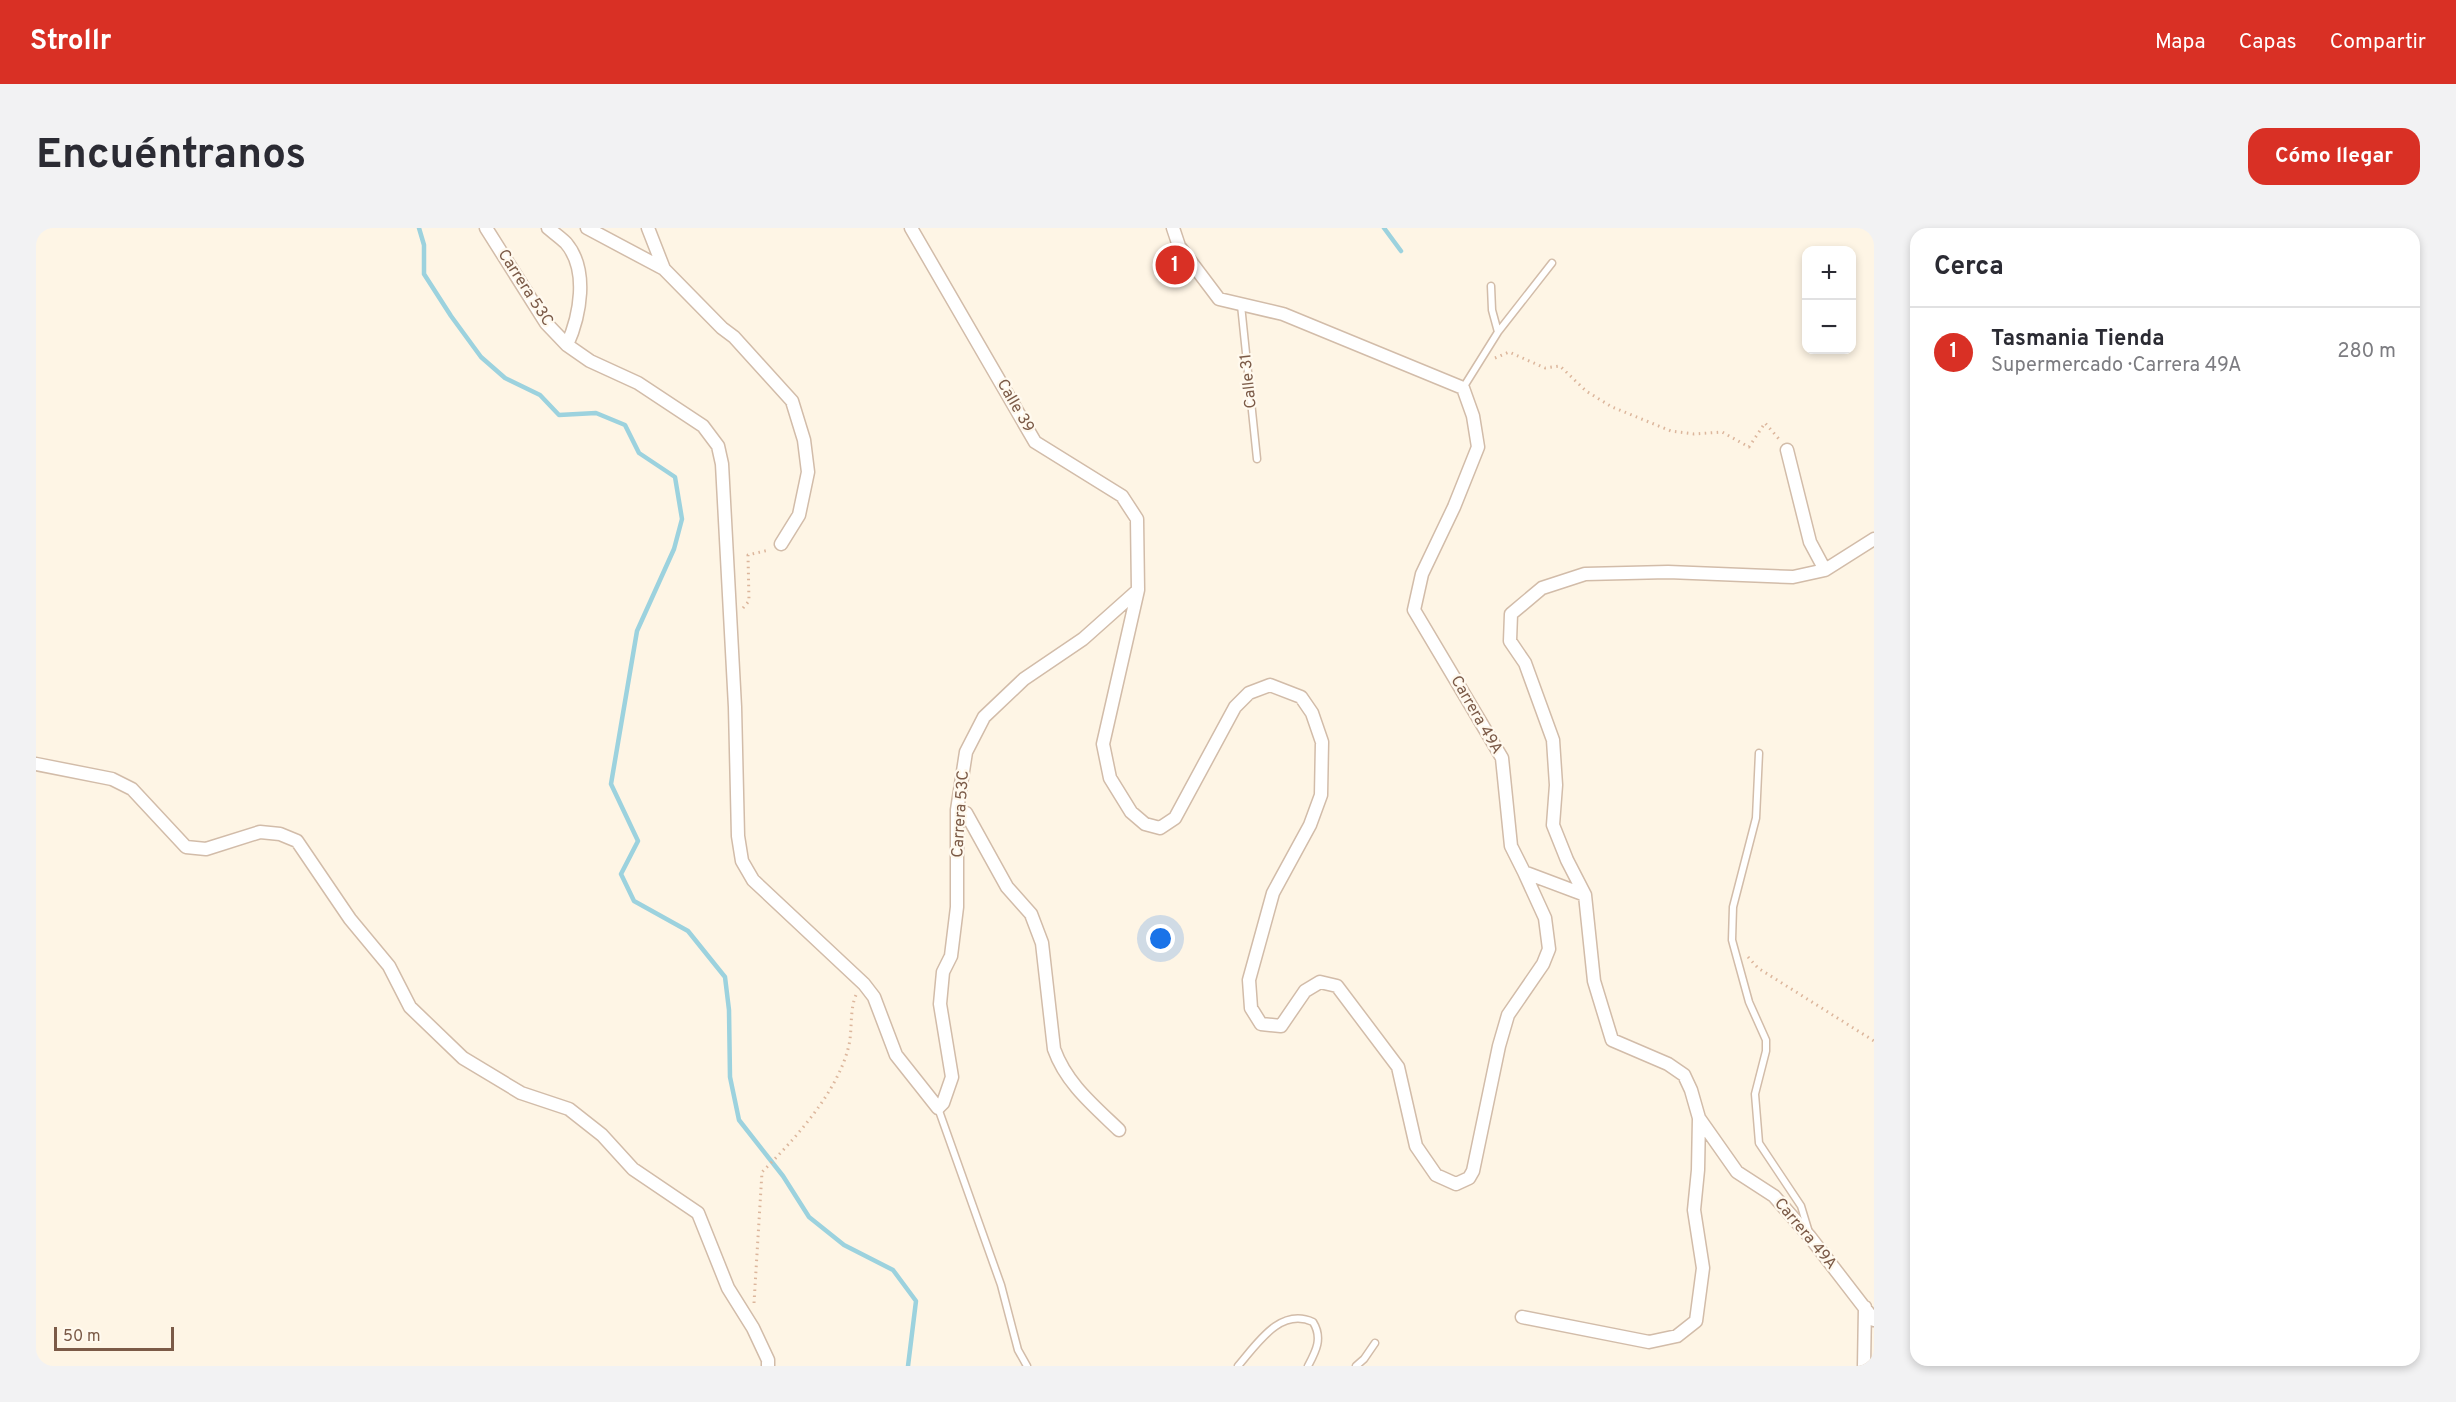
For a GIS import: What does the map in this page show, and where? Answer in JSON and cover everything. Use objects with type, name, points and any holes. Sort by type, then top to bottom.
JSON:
[{"type":"street","name":"Carrera 53C","points":[[486,228],[546,323],[567,345],[590,361],[638,383],[704,426],[718,446],[722,464],[735,707],[738,836],[742,861],[753,880],[864,984],[873,997],[896,1055],[938,1108],[943,1102],[952,1077],[940,1004],[943,972],[951,956],[957,907],[957,810],[966,752],[984,717],[1024,679],[1083,639],[1138,590]]},
{"type":"street","points":[[548,228],[567,245],[577,266],[580,287],[576,327],[567,345]]},
{"type":"street","points":[[587,228],[664,269],[722,328],[734,337],[792,400],[804,440],[808,472],[799,515],[782,544]]},
{"type":"street","points":[[648,228],[664,269]]},
{"type":"street","name":"Calle 39","points":[[911,228],[1035,442],[1122,496],[1137,519],[1138,590],[1102,744],[1110,778],[1131,812],[1144,824],[1160,828],[1175,818],[1235,707],[1249,693],[1270,686],[1301,697],[1312,713],[1322,742],[1321,795],[1310,825],[1273,893],[1249,980],[1251,1008],[1261,1024],[1281,1026],[1305,991],[1320,982],[1337,986],[1398,1067],[1416,1146],[1436,1175],[1456,1184],[1469,1178],[1473,1171],[1499,1046],[1508,1015],[1543,964],[1549,949],[1545,918],[1524,872]]},
{"type":"street","points":[[1173,228],[1179,246],[1219,299],[1283,314],[1463,388]]},
{"type":"street","name":"Carrera 49A","points":[[1463,388],[1473,416],[1478,447],[1454,507],[1422,574],[1414,610],[1502,758],[1511,846],[1524,872]]},
{"type":"street","points":[[1787,450],[1810,542],[1825,570]]},
{"type":"street","points":[[1585,895],[1567,860],[1553,825],[1556,785],[1553,740],[1525,663],[1510,640],[1510,614],[1542,588],[1585,574],[1668,572],[1793,577],[1825,570],[1874,539]]},
{"type":"street","points":[[36,764],[112,779],[132,789],[186,847],[206,849],[260,832],[280,834],[297,841],[350,919],[389,966],[410,1007],[463,1058],[521,1093],[569,1109],[602,1135],[633,1169],[698,1213],[728,1288],[753,1328],[768,1360],[768,1366]]},
{"type":"street","points":[[957,810],[966,813],[1007,887],[1031,914],[1042,944],[1054,1049],[1058,1062],[1071,1082],[1119,1130]]},
{"type":"street","points":[[1524,872],[1585,895]]},
{"type":"street","name":"Carrera 49A","points":[[1585,895],[1594,981],[1612,1040],[1668,1064],[1684,1075],[1699,1118],[1737,1172],[1774,1196],[1810,1237],[1874,1320]]},
{"type":"street","points":[[1522,1317],[1649,1342],[1677,1336],[1696,1321],[1703,1268],[1694,1210],[1699,1118]]},
{"type":"street","points":[[1864,1366],[1865,1306]]},
{"type":"lane","points":[[1463,388],[1498,332],[1552,263]]},
{"type":"lane","points":[[1491,286],[1492,310],[1498,332]]},
{"type":"lane","name":"Calle 31","points":[[1241,304],[1257,459]]},
{"type":"lane","points":[[1759,753],[1756,818],[1733,907],[1732,940],[1749,1002],[1766,1040],[1766,1051],[1755,1094],[1759,1143],[1801,1206],[1810,1237]]},
{"type":"lane","points":[[938,1108],[1002,1285],[1018,1350],[1027,1366]]},
{"type":"lane","points":[[1238,1366],[1259,1340],[1282,1321],[1300,1318],[1313,1322],[1318,1338],[1316,1350],[1308,1366]]},
{"type":"lane","points":[[1356,1366],[1375,1343]]},
{"type":"path","points":[[1475,368],[1509,352],[1545,368],[1560,366],[1586,391],[1612,407],[1671,431],[1694,434],[1722,432],[1749,447],[1765,423],[1787,450]]},
{"type":"path","points":[[730,621],[750,601],[748,555],[765,553],[782,544]]},
{"type":"path","points":[[1732,940],[1758,968],[1874,1041]]},
{"type":"path","points":[[754,1304],[762,1172],[795,1140],[841,1071],[849,1047],[854,997],[864,984]]},
{"type":"building","points":[[1175,256],[1183,270],[1174,274],[1167,260]]},
{"type":"waterway","points":[[419,228],[424,245],[424,274],[481,357],[505,378],[540,395],[559,415],[596,413],[625,425],[639,453],[675,477],[682,519],[674,549],[637,631],[611,784],[638,841],[621,874],[634,901],[688,931],[725,977],[729,1010],[730,1077],[739,1120],[783,1176],[809,1217],[844,1245],[893,1270],[916,1301],[908,1366]]},
{"type":"waterway","points":[[1384,228],[1401,251]]},
{"type":"place","name":"Tasmania Tienda","points":[[1175,265]]}]
